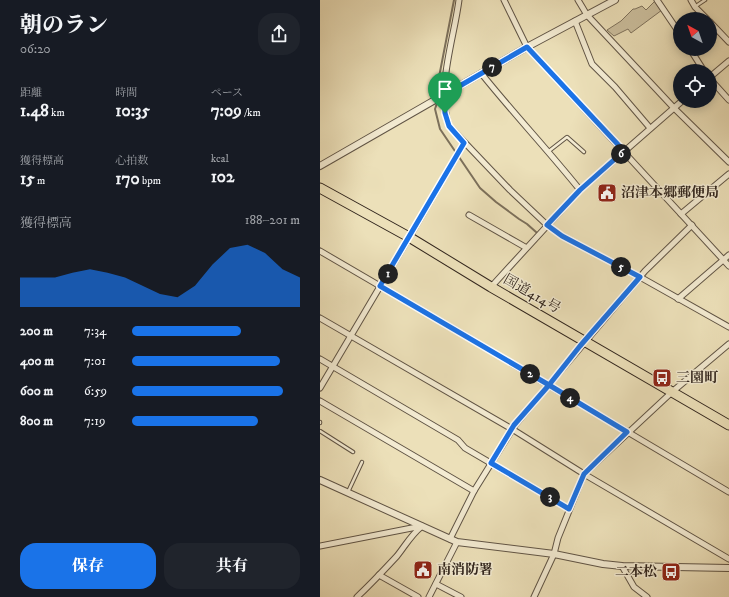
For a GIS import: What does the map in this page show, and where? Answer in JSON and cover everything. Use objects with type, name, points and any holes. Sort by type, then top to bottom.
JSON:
[{"type":"highway","name":"国道414号","points":[[320,188],[409,237],[491,287],[729,425]]},
{"type":"street","points":[[459,0],[444,95],[445,113],[449,126],[493,173],[547,225],[562,236],[640,277],[729,327]]},
{"type":"street","points":[[504,0],[527,47],[729,266]]},
{"type":"street","points":[[578,0],[587,14],[673,107]]},
{"type":"street","points":[[320,166],[527,47],[615,0]]},
{"type":"street","points":[[657,0],[673,24]]},
{"type":"street","points":[[691,0],[700,12]]},
{"type":"street","points":[[575,21],[592,64],[650,128]]},
{"type":"street","points":[[717,29],[729,42]]},
{"type":"street","points":[[717,71],[729,60]]},
{"type":"street","points":[[481,73],[506,104],[549,151],[580,190]]},
{"type":"street","points":[[717,86],[729,100]]},
{"type":"street","points":[[491,287],[525,248],[580,190],[674,108],[729,162]]},
{"type":"street","points":[[320,388],[352,336],[464,143]]},
{"type":"street","points":[[681,214],[729,174]]},
{"type":"street","points":[[468,214],[525,248]]},
{"type":"street","points":[[450,539],[474,491],[512,430],[645,271],[692,225]]},
{"type":"street","points":[[320,251],[729,492]]},
{"type":"street","points":[[678,299],[729,255]]},
{"type":"street","points":[[320,318],[729,559]]},
{"type":"street","points":[[534,597],[554,554],[558,538],[584,474],[627,432],[729,344]]},
{"type":"street","points":[[320,360],[458,440],[465,448],[569,509]]},
{"type":"street","points":[[320,401],[474,491]]},
{"type":"street","points":[[320,480],[457,542],[554,554],[603,564],[622,566],[729,568]]},
{"type":"street","points":[[320,546],[422,526]]},
{"type":"street","points":[[357,597],[379,575],[398,554],[413,534],[422,526]]},
{"type":"street","points":[[429,597],[457,542]]},
{"type":"street","points":[[622,566],[634,587],[644,596]]},
{"type":"street","points":[[379,575],[418,597]]},
{"type":"street","points":[[436,584],[461,597]]},
{"type":"lane","points":[[695,7],[705,0]]},
{"type":"lane","points":[[549,151],[567,137],[584,152]]},
{"type":"lane","points":[[320,431],[353,452]]},
{"type":"lane","points":[[348,492],[362,462]]},
{"type":"shaded area","points":[[656,0],[662,10],[631,33],[628,29],[614,36],[607,30],[621,21],[633,9],[642,6],[646,10]]},
{"type":"waterway","points":[[438,95],[439,77],[454,0]]},
{"type":"waterway","points":[[438,100],[435,109],[440,129],[480,188],[536,232]]},
{"type":"place","name":"沼津本郷郵便局","points":[[607,193]]},
{"type":"place","name":"三園町","points":[[662,378]]},
{"type":"place","name":"南消防署","points":[[423,570]]},
{"type":"place","name":"二本松","points":[[671,572]]},
{"type":"route","points":[[445,113],[444,95],[527,47],[624,151],[580,190],[547,225],[562,236],[640,277],[580,346],[549,385],[627,432],[584,474],[569,509],[491,463],[514,425],[549,385],[380,286],[464,143],[449,126],[445,113]]}]
